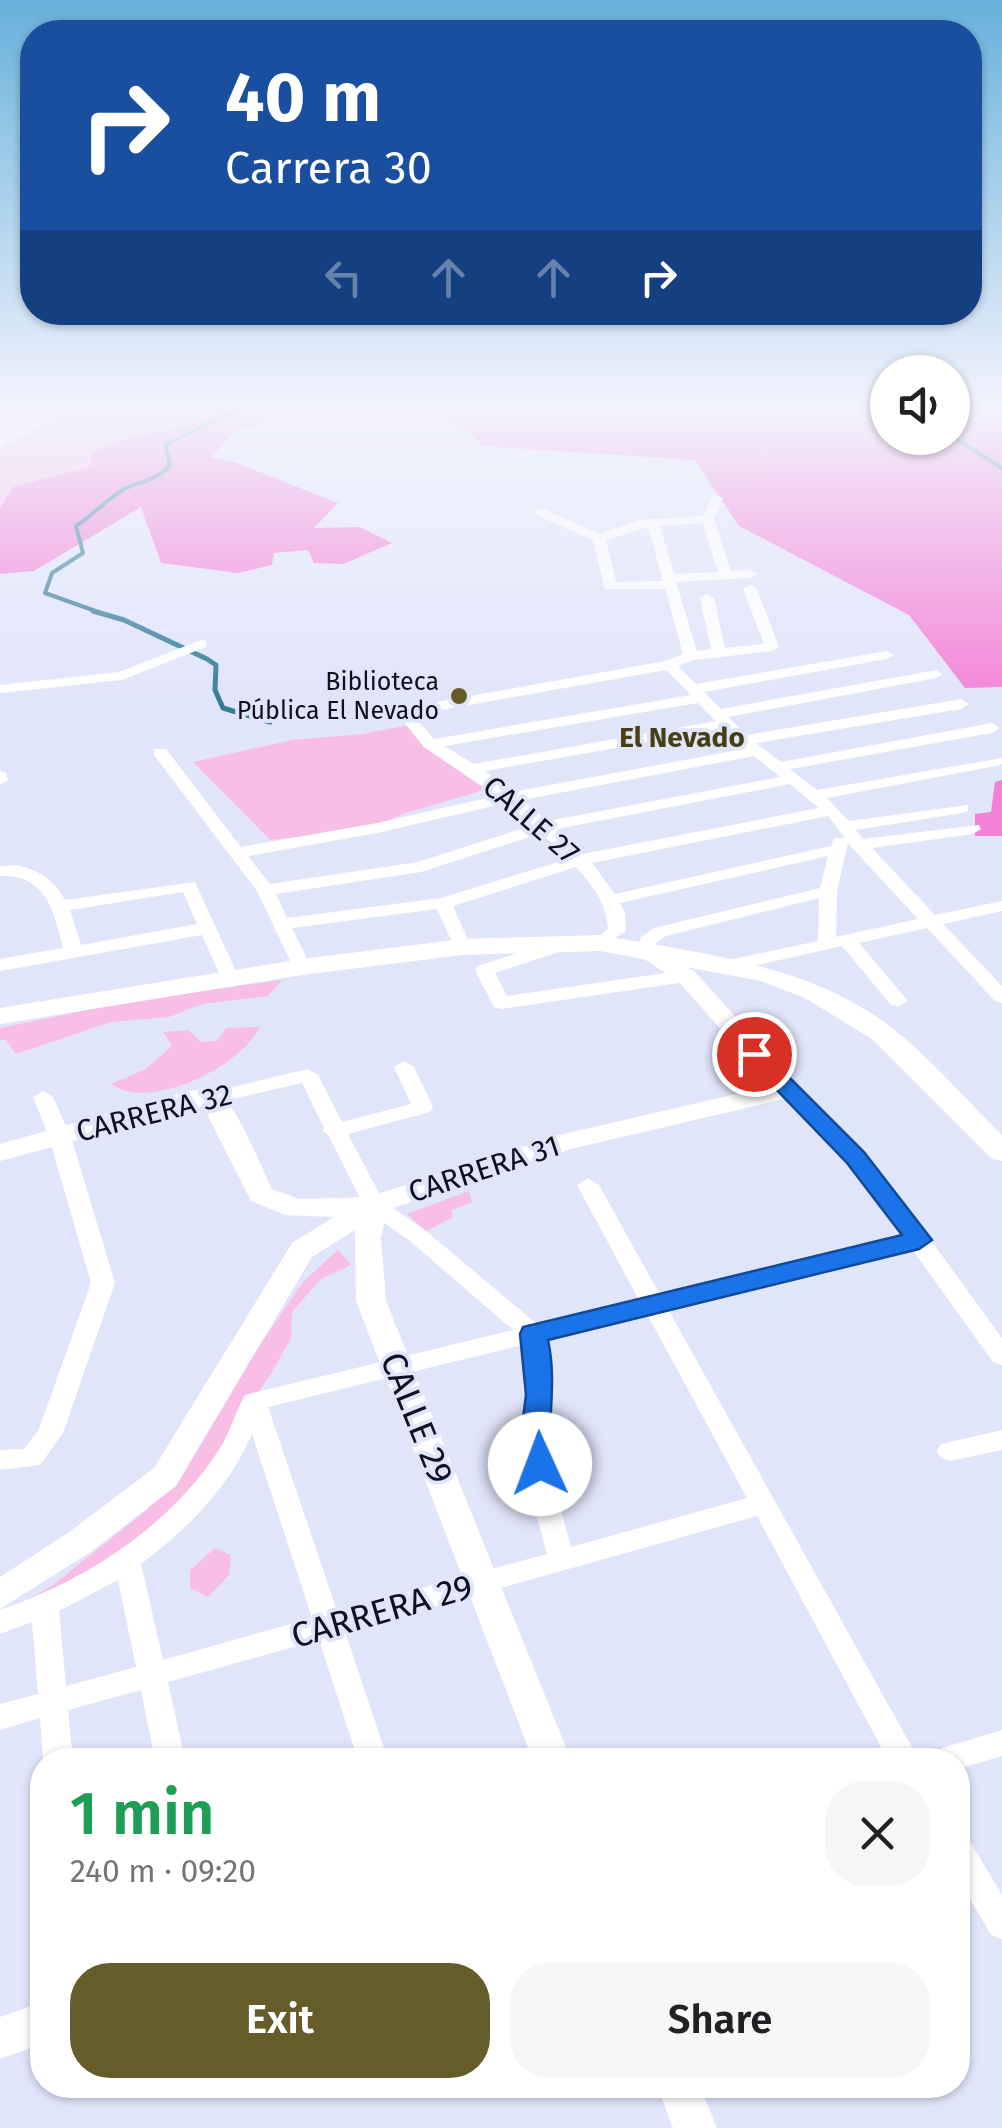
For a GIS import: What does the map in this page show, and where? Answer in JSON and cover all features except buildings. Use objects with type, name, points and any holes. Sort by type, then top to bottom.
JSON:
[{"type":"main road","points":[[0,1016],[302,967],[462,947],[586,942],[726,966],[772,965],[882,1033],[1002,1152]]},
{"type":"street","points":[[714,505],[708,520],[726,576]]},
{"type":"street","points":[[540,512],[599,538],[653,522],[708,520]]},
{"type":"street","points":[[653,522],[691,656]]},
{"type":"street","points":[[599,538],[610,586],[726,576],[751,581],[772,646],[691,656],[669,665],[750,746],[832,810],[859,845],[1002,997]]},
{"type":"street","points":[[707,598],[719,652]]},
{"type":"street","points":[[0,689],[122,676],[201,644]]},
{"type":"street","points":[[430,744],[887,655]]},
{"type":"street","name":"CALLE 27","points":[[610,900],[581,860],[472,769],[430,744],[403,712],[669,665]]},
{"type":"street","points":[[472,769],[936,674]]},
{"type":"street","points":[[234,853],[377,828],[961,704]]},
{"type":"street","points":[[778,767],[992,728]]},
{"type":"street","points":[[160,752],[264,890],[302,967]]},
{"type":"street","points":[[814,796],[996,761]]},
{"type":"street","points":[[264,890],[421,867],[544,828],[794,780]]},
{"type":"street","points":[[845,826],[962,808]]},
{"type":"street","points":[[283,924],[443,903],[581,860],[832,810]]},
{"type":"street","points":[[845,826],[828,891],[836,941],[898,1002]]},
{"type":"street","points":[[859,845],[973,829]]},
{"type":"street","points":[[686,976],[501,1003],[484,970],[586,942],[620,926],[610,900],[838,850]]},
{"type":"street","points":[[5,866],[45,883],[62,906],[74,954]]},
{"type":"street","points":[[62,906],[189,886],[230,978]]},
{"type":"street","points":[[828,891],[660,932],[647,941],[646,950],[686,976],[788,1090],[856,1157],[1002,1356]]},
{"type":"street","points":[[443,903],[462,947]]},
{"type":"street","points":[[772,965],[836,941],[1002,906]]},
{"type":"street","points":[[0,965],[208,928]]},
{"type":"street","points":[[404,1067],[423,1107],[333,1130],[374,1206],[408,1228],[533,1334],[540,1395],[535,1434],[544,1494],[562,1560]]},
{"type":"street","name":"CARRERA 32","points":[[0,1153],[193,1098],[210,1098],[308,1076],[333,1130]]},
{"type":"street","name":"CARRERA 31","points":[[0,1595],[80,1542],[166,1476],[302,1250],[374,1206],[564,1142],[788,1090]]},
{"type":"street","points":[[0,1460],[31,1458],[50,1433],[103,1283],[60,1137],[44,1097]]},
{"type":"street","points":[[210,1098],[220,1110],[261,1194],[268,1200],[290,1208],[374,1206]]},
{"type":"street","points":[[588,1185],[897,1748]]},
{"type":"street","name":"CALLE 29","points":[[374,1206],[367,1238],[371,1302],[547,1748]]},
{"type":"street","points":[[254,1401],[919,1240]]},
{"type":"street","points":[[0,1622],[45,1608],[127,1560],[186,1510],[229,1456],[254,1401]]},
{"type":"street","points":[[254,1401],[369,1748]]},
{"type":"street","points":[[950,1451],[1002,1440]]},
{"type":"street","name":"CARRERA 29","points":[[0,1716],[764,1504]]},
{"type":"street","points":[[127,1560],[167,1748]]},
{"type":"street","points":[[45,1608],[57,1748]]},
{"type":"street","points":[[970,1752],[1002,1743]]},
{"type":"street","points":[[970,1870],[1002,1924]]},
{"type":"street","points":[[0,2038],[30,2028]]},
{"type":"street","points":[[683,2098],[695,2128]]},
{"type":"shaded area","points":[[336,505],[314,528],[359,527],[392,543],[343,564],[314,563],[308,550],[274,553],[272,565],[238,573],[161,563],[141,507],[34,571],[0,574],[0,508]]},
{"type":"shaded area","points":[[725,505],[1002,505],[1002,687],[965,688],[909,615],[739,526]]},
{"type":"shaded area","points":[[409,725],[491,788],[403,814],[371,829],[270,840],[193,762],[292,740],[363,734]]},
{"type":"shaded area","points":[[1002,780],[1002,836],[975,836],[975,814],[991,812],[995,782]]},
{"type":"shaded area","points":[[282,980],[268,996],[202,1004],[169,1017],[111,1022],[16,1054],[6,1040],[0,1040],[0,1028],[131,1001]]},
{"type":"shaded area","points":[[260,1027],[234,1057],[193,1081],[148,1093],[111,1084],[144,1070],[172,1046],[163,1032],[189,1030],[201,1042],[217,1041],[226,1028]]},
{"type":"shaded area","points":[[469,1191],[472,1202],[452,1210],[452,1218],[426,1231],[407,1214]]},
{"type":"shaded area","points":[[338,1250],[351,1265],[321,1279],[292,1312],[291,1338],[196,1484],[113,1564],[0,1616],[53,1585],[148,1509],[303,1282]]},
{"type":"shaded area","points":[[215,1548],[231,1555],[229,1575],[208,1597],[190,1588],[190,1570]]},
{"type":"waterway","points":[[101,613],[45,593],[52,573],[83,553],[76,526],[103,505]]},
{"type":"waterway","points":[[93,611],[124,620],[207,659],[216,665],[215,690],[223,708],[270,722]]},
{"type":"place","name":"Biblioteca Pública El Nevado","points":[[459,696]]},
{"type":"district","name":"El Nevado","points":[[682,737]]},
{"type":"route","points":[[540,1464],[535,1434],[540,1395],[533,1334],[919,1240],[856,1157],[754,1054]]}]
